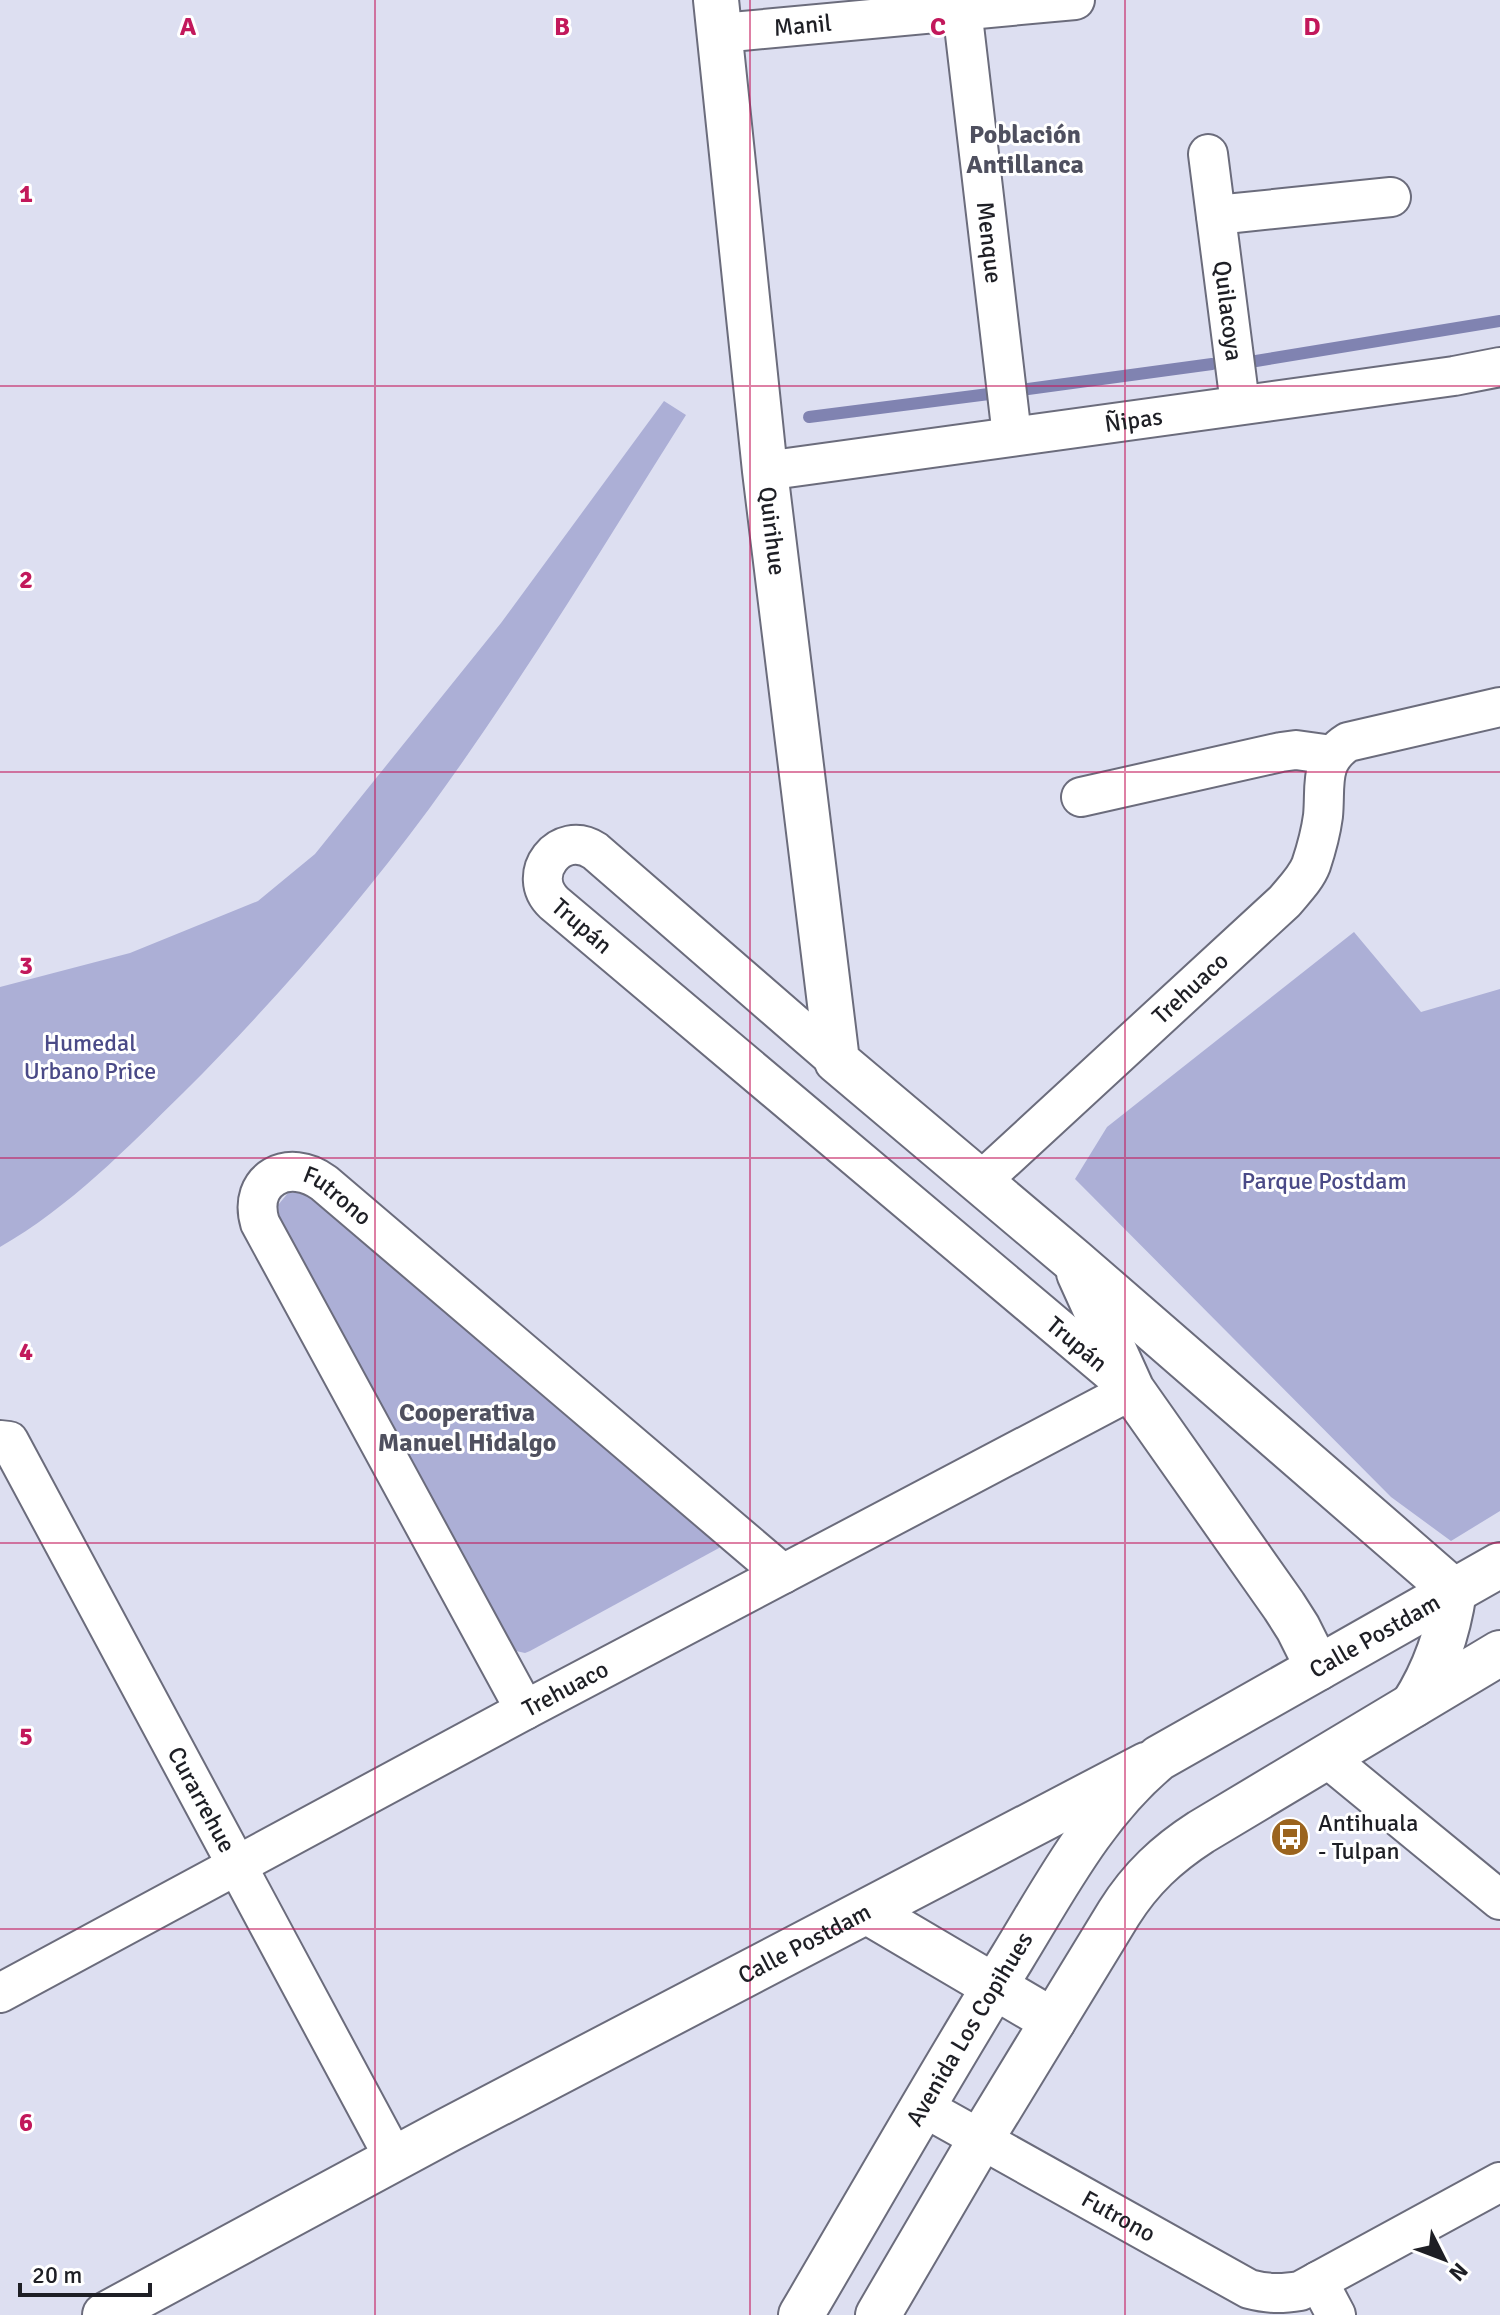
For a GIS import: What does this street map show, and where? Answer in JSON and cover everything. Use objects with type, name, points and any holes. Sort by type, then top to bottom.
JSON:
[{"type":"street","name":"Manil","points":[[718,17],[1075,0]]},
{"type":"street","name":"Menque","points":[[961,5],[1012,436]]},
{"type":"street","name":"Quirihue","points":[[718,17],[765,471],[837,1061]]},
{"type":"street","name":"Quilacoya","points":[[1208,154],[1240,404]]},
{"type":"street","points":[[1216,215],[1391,197]]},
{"type":"street","name":"Ñipas","points":[[765,471],[1454,376],[1500,367]]},
{"type":"street","points":[[1081,797],[1281,752],[1308,751],[1332,755],[1348,742],[1500,707]]},
{"type":"street","name":"Trehuaco","points":[[980,1182],[1285,901],[1310,868],[1323,818],[1325,773],[1332,755]]},
{"type":"street","name":"Trupán","points":[[1132,1390],[554,903],[541,880],[547,865],[563,846],[574,843],[595,851],[1454,1591]]},
{"type":"street","name":"Futrono","points":[[525,1710],[260,1223],[257,1201],[261,1190],[281,1174],[305,1172],[324,1183],[783,1574]]},
{"type":"street","name":"Trupán","points":[[1073,1260],[1132,1390],[1276,1594],[1318,1668]]},
{"type":"street","name":"Trehuaco","points":[[0,1993],[525,1710],[1132,1390]]},
{"type":"street","name":"Curarrehue","points":[[4,1440],[394,2158]]},
{"type":"street","name":"Calle Postdam","points":[[105,2315],[394,2158],[1159,1758],[1500,1565]]},
{"type":"street","points":[[1412,1707],[1440,1654],[1454,1591]]},
{"type":"street","points":[[878,2315],[1126,1901],[1153,1869],[1176,1848],[1201,1832],[1500,1653]]},
{"type":"street","name":"Avenida Los Copihues","points":[[801,2315],[1071,1862],[1098,1821],[1133,1780],[1159,1758]]},
{"type":"street","points":[[1327,1758],[1500,1900]]},
{"type":"street","points":[[868,1912],[1053,2021]]},
{"type":"street","name":"Futrono","points":[[923,2107],[1249,2289],[1278,2294],[1300,2291],[1500,2182]]},
{"type":"street","points":[[1318,2281],[1336,2315]]},
{"type":"green space","name":"Humedal Urbano Price","points":[[664,401],[686,415],[529,664],[429,809],[372,883],[311,955],[184,1092],[74,1195],[0,1247],[0,987],[130,953],[258,901],[315,854],[501,623]]},
{"type":"green space","name":"Parque Postdam","points":[[1354,932],[1421,1012],[1500,989],[1500,1511],[1451,1541],[1391,1497],[1075,1179],[1107,1127]]},
{"type":"green space","points":[[288,1193],[304,1193],[717,1539],[719,1548],[530,1651],[516,1651],[279,1221],[278,1205]]},
{"type":"waterway","points":[[1256,361],[1500,321]]},
{"type":"waterway","points":[[1028,389],[1212,364]]},
{"type":"waterway","points":[[809,417],[989,394]]},
{"type":"place","name":"Antihuala - Tulpan","points":[[1290,1837]]},
{"type":"district","name":"Población Antillanca","points":[[1025,149]]},
{"type":"district","name":"Cooperativa Manuel Hidalgo","points":[[467,1427]]}]
